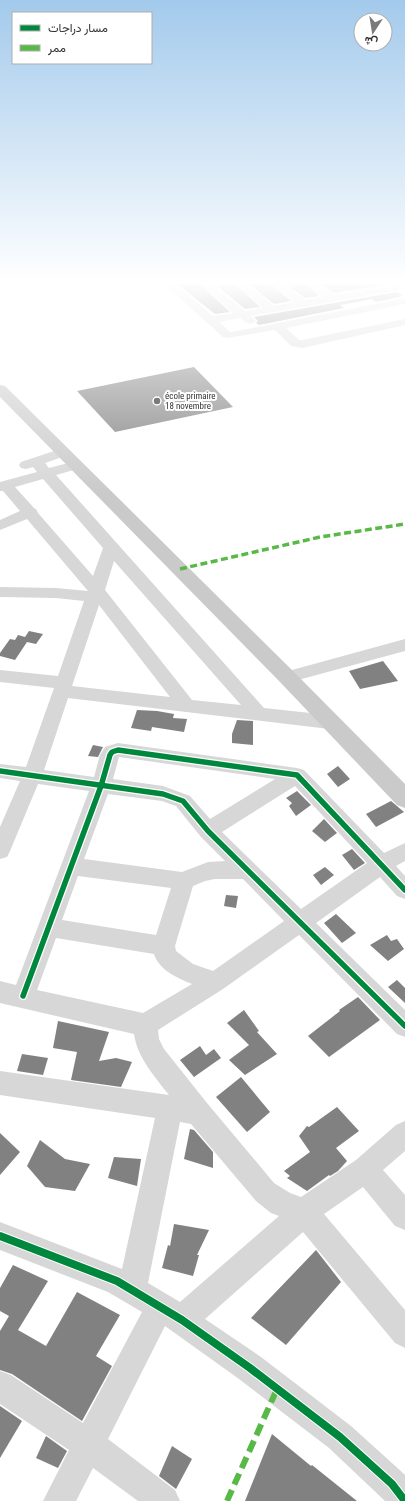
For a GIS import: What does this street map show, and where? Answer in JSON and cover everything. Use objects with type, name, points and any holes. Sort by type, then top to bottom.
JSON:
[{"type":"main road","points":[[0,389],[287,677],[328,722],[405,800]]},
{"type":"street","points":[[69,458],[40,467],[2,482],[31,512],[186,705]]},
{"type":"street","points":[[40,467],[258,713]]},
{"type":"street","points":[[0,525],[31,512]]},
{"type":"street","points":[[0,851],[32,776],[111,548]]},
{"type":"street","points":[[0,592],[96,594]]},
{"type":"street","points":[[287,677],[405,645]]},
{"type":"street","points":[[0,676],[186,705],[328,722]]},
{"type":"street","points":[[23,996],[101,786],[110,755],[112,752],[118,750],[297,775],[405,890]]},
{"type":"street","points":[[0,771],[163,794],[183,801],[208,831],[405,1026]]},
{"type":"street","points":[[208,831],[297,775]]},
{"type":"street","points":[[0,992],[23,996],[144,1025],[215,982],[380,865],[405,851]]},
{"type":"street","points":[[71,866],[184,881],[201,872],[215,870],[248,871]]},
{"type":"street","points":[[184,881],[164,946],[166,956],[185,971],[215,982]]},
{"type":"street","points":[[49,927],[164,946]]},
{"type":"street","points":[[144,1025],[147,1041],[155,1057],[198,1112],[265,1192],[281,1203],[304,1212],[405,1333]]},
{"type":"street","points":[[0,1083],[198,1112]]},
{"type":"street","points":[[132,1290],[170,1108]]},
{"type":"street","points":[[59,1501],[88,1444],[171,1314],[304,1212],[366,1169],[405,1134]]},
{"type":"street","points":[[366,1169],[405,1216]]},
{"type":"street","points":[[0,1236],[116,1281],[171,1314],[250,1368],[340,1437],[394,1495]]},
{"type":"street","points":[[0,1386],[88,1444],[164,1501]]},
{"type":"building","name":"école primaire 18 novembre","points":[[194,367],[233,407],[115,432],[77,391]]},
{"type":"building","points":[[29,631],[43,634],[36,644],[27,642],[15,660],[0,656],[0,653],[10,639],[15,640],[18,635],[25,637]]},
{"type":"building","points":[[383,661],[398,681],[360,689],[349,671]]},
{"type":"building","points":[[137,710],[174,714],[173,718],[187,719],[184,732],[152,727],[151,731],[131,728]]},
{"type":"building","points":[[237,720],[253,721],[253,745],[232,743],[232,734]]},
{"type":"building","points":[[93,745],[103,747],[98,757],[88,756]]},
{"type":"building","points":[[338,766],[350,779],[338,787],[327,774]]},
{"type":"building","points":[[297,791],[311,805],[296,816],[289,806],[292,803],[286,798]]},
{"type":"building","points":[[391,801],[404,812],[376,827],[366,814]]},
{"type":"building","points":[[324,819],[337,833],[325,842],[312,831]]},
{"type":"building","points":[[352,849],[365,863],[354,870],[342,855]]},
{"type":"building","points":[[325,867],[334,875],[321,885],[313,875]]},
{"type":"building","points":[[226,895],[238,896],[236,908],[224,906]]},
{"type":"building","points":[[336,914],[356,933],[342,943],[324,923]]},
{"type":"building","points":[[387,935],[391,941],[397,939],[404,949],[388,961],[370,945]]},
{"type":"building","points":[[397,980],[405,988],[405,1003],[388,987]]},
{"type":"building","points":[[358,997],[380,1020],[329,1057],[308,1036],[340,1011],[339,1010]]},
{"type":"building","points":[[244,1010],[259,1031],[257,1032],[277,1054],[245,1075],[229,1060],[249,1045],[227,1023]]},
{"type":"building","points":[[58,1021],[109,1032],[99,1061],[116,1058],[132,1062],[121,1087],[71,1080],[77,1052],[53,1048]]},
{"type":"building","points":[[200,1046],[206,1055],[214,1049],[221,1058],[194,1077],[180,1060]]},
{"type":"building","points":[[22,1054],[48,1058],[43,1075],[17,1071]]},
{"type":"building","points":[[241,1077],[270,1112],[247,1132],[216,1097]]},
{"type":"building","points":[[337,1107],[359,1131],[336,1148],[347,1161],[338,1171],[330,1176],[329,1175],[307,1191],[287,1178],[290,1176],[284,1171],[310,1152],[299,1136],[307,1126],[309,1127]]},
{"type":"building","points":[[190,1129],[194,1130],[213,1152],[213,1168],[184,1159]]},
{"type":"building","points":[[0,1133],[20,1152],[0,1175]]},
{"type":"building","points":[[40,1140],[65,1159],[90,1164],[75,1191],[45,1187],[27,1166]]},
{"type":"building","points":[[114,1157],[141,1159],[137,1186],[108,1178]]},
{"type":"building","points":[[174,1224],[209,1230],[197,1255],[199,1255],[193,1276],[162,1268],[168,1245],[170,1246]]},
{"type":"building","points":[[316,1250],[341,1282],[286,1345],[251,1318]]},
{"type":"building","points":[[13,1265],[48,1281],[18,1330],[46,1346],[77,1292],[120,1315],[96,1356],[112,1366],[82,1421],[12,1374],[0,1370],[0,1331],[9,1316],[0,1311],[0,1288]]},
{"type":"building","points":[[0,1406],[22,1421],[0,1458]]},
{"type":"building","points":[[272,1434],[311,1466],[312,1465],[357,1501],[245,1501]]},
{"type":"building","points":[[46,1436],[67,1451],[58,1468],[36,1458]]},
{"type":"building","points":[[172,1446],[192,1459],[176,1489],[159,1476]]},
{"type":"marked path","points":[[180,569],[320,537],[405,524]]},
{"type":"marked path","points":[[227,1501],[277,1389]]},
{"type":"cycle path","points":[[23,996],[101,786],[110,755],[112,752],[118,750],[297,775],[405,890]]},
{"type":"cycle path","points":[[0,771],[163,794],[183,801],[208,831],[405,1026]]},
{"type":"cycle path","points":[[0,1236],[117,1281],[182,1320],[250,1368],[340,1437],[392,1484],[405,1501]]},
{"type":"place","name":"école primaire 18 novembre","points":[[157,401]]}]
